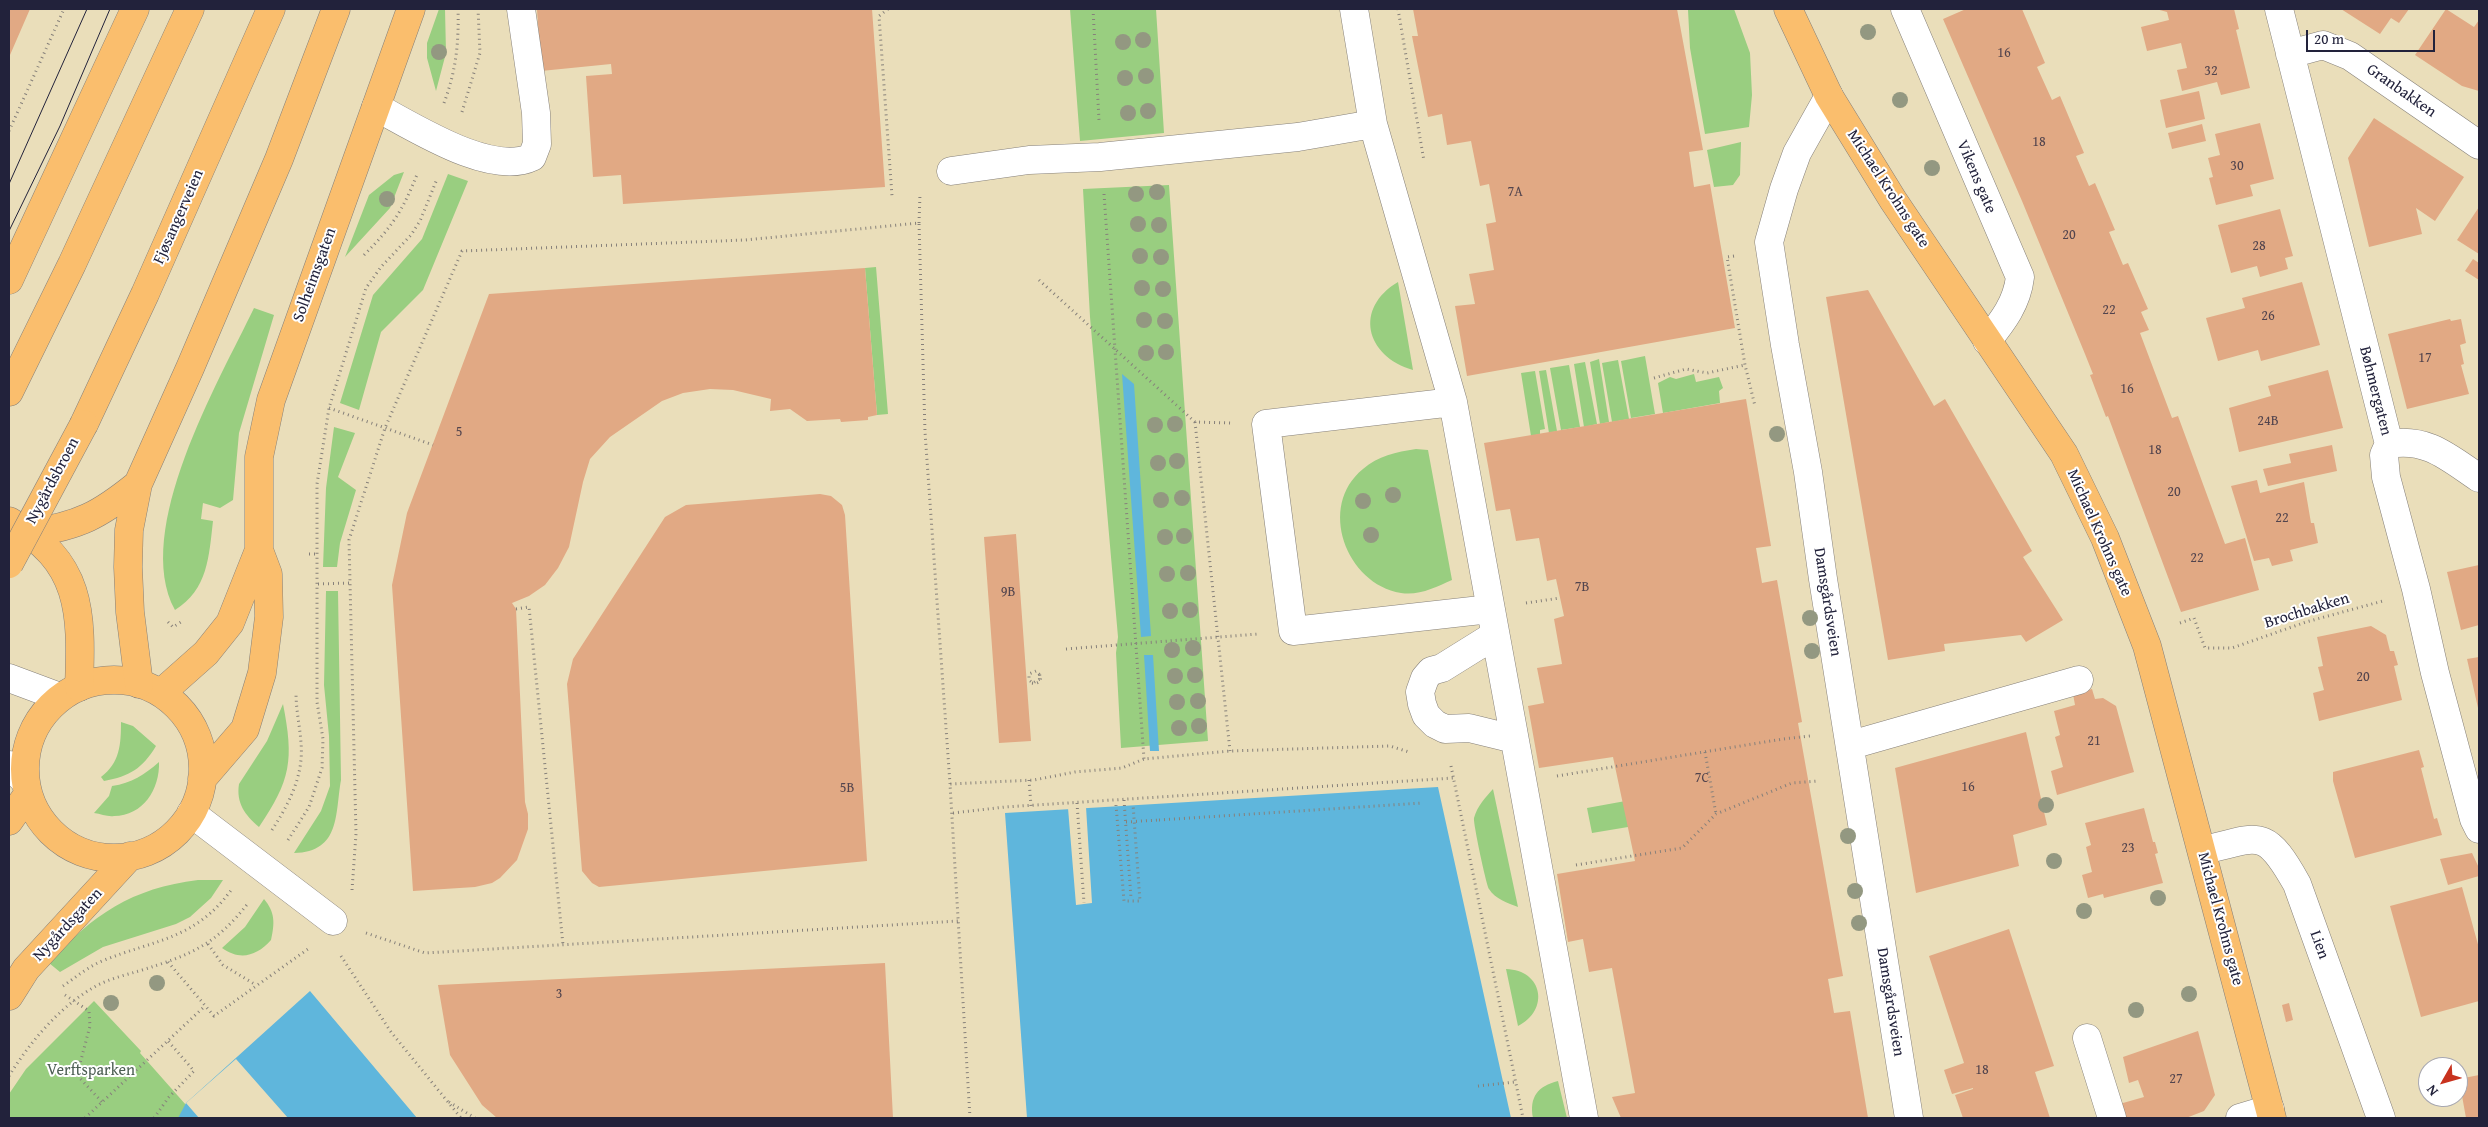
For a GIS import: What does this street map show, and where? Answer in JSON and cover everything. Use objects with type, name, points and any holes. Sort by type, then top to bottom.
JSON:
[{"type":"main road","points":[[9,280],[136,9]]},
{"type":"main road","points":[[10,390],[136,129],[190,9]]},
{"type":"main road","name":"Fjøsangerveien","points":[[84,424],[153,276],[270,9]]},
{"type":"main road","points":[[150,688],[130,612],[128,530],[138,484],[190,368],[279,159],[336,9]]},
{"type":"main road","name":"Solheimsgaten","points":[[202,779],[245,729],[262,672],[269,617],[268,574],[259,550],[259,457],[271,400],[411,9]]},
{"type":"main road","name":"Michael Krohns gate","points":[[1788,9],[1829,96],[1894,200],[2064,454],[2105,538],[2147,646],[2271,1114]]},
{"type":"main road","name":"Nygårdsbroen","points":[[9,564],[84,424]]},
{"type":"main road","points":[[20,527],[61,529],[84,521],[110,507],[138,484]]},
{"type":"main road","points":[[20,527],[60,565],[70,581],[78,603],[80,634],[70,692]]},
{"type":"main road","name":"Solheimsgaten","points":[[150,688],[206,653],[230,623],[259,550]]},
{"type":"main road","points":[[9,821],[21,780],[31,734],[49,708],[70,692],[98,681],[119,680],[150,688],[180,709],[194,730],[202,754],[202,779],[191,813],[172,837],[145,853],[130,856],[112,858],[94,856],[75,850],[60,840],[46,827],[21,780]]},
{"type":"main road","name":"Nygårdsgaten","points":[[9,996],[26,969],[130,856]]},
{"type":"street","points":[[376,107],[449,146],[499,162],[512,164],[532,157],[538,144],[536,112],[521,9]]},
{"type":"street","points":[[1354,9],[1373,124],[1453,402],[1584,1118]]},
{"type":"street","name":"Vikens gate","points":[[1904,9],[2020,277],[2018,292],[2009,312],[1987,341]]},
{"type":"street","name":"Bøhmergaten","points":[[2279,9],[2389,444],[2384,455],[2386,477],[2416,589],[2437,682],[2474,819],[2479,829]]},
{"type":"street","name":"Granbakken","points":[[2290,54],[2323,45],[2350,56],[2479,145]]},
{"type":"street","name":"Damsgårdsveien","points":[[1829,96],[1797,154],[1784,189],[1769,242],[1808,472],[1823,579],[1909,1118]]},
{"type":"street","points":[[951,171],[1029,160],[1100,157],[1298,137],[1373,124]]},
{"type":"street","points":[[1453,402],[1266,424],[1293,631],[1493,622]]},
{"type":"street","points":[[2389,444],[2407,440],[2433,448],[2479,478]]},
{"type":"street","points":[[1493,622],[1442,668],[1431,671],[1425,678],[1420,692],[1422,704],[1426,715],[1435,724],[1446,729],[1469,728],[1514,739]]},
{"type":"street","points":[[9,678],[70,692]]},
{"type":"street","points":[[1858,743],[2079,680]]},
{"type":"street","points":[[191,813],[330,928]]},
{"type":"street","name":"Lien","points":[[2202,851],[2246,839],[2262,839],[2282,856],[2297,884],[2381,1118]]},
{"type":"street","points":[[2087,1038],[2112,1118]]},
{"type":"street","points":[[2240,1118],[2271,1114]]},
{"type":"path","points":[[9,131],[64,9]]},
{"type":"path","points":[[443,107],[454,75],[459,42],[458,9]]},
{"type":"path","points":[[459,119],[476,73],[480,53],[478,9]]},
{"type":"path","points":[[888,9],[879,16],[892,196]]},
{"type":"path","points":[[358,261],[390,229],[406,202],[418,172]]},
{"type":"path","points":[[288,840],[309,807],[322,768],[323,739],[316,702],[317,484],[329,408],[366,288],[381,267],[412,235],[420,221],[438,175]]},
{"type":"path","points":[[920,194],[925,432],[953,813],[970,1118]]},
{"type":"path","points":[[168,962],[214,1016],[330,928],[351,904],[356,834],[349,540],[385,428],[462,250],[745,240],[920,223]]},
{"type":"path","points":[[1735,256],[1727,257],[1745,365],[1755,406]]},
{"type":"path","points":[[1039,280],[1195,422],[1266,424]]},
{"type":"path","points":[[1114,319],[1144,759]]},
{"type":"path","points":[[1654,378],[1686,369],[1707,373],[1745,365]]},
{"type":"path","points":[[329,408],[432,445]]},
{"type":"path","points":[[1195,422],[1230,751]]},
{"type":"path","points":[[309,554],[318,554]]},
{"type":"path","points":[[318,584],[350,583]]},
{"type":"path","name":"Brochbakken","points":[[2180,623],[2194,618],[2205,648],[2232,648],[2306,622],[2382,602],[2416,589]]},
{"type":"path","points":[[516,610],[529,607],[563,945]]},
{"type":"path","points":[[162,617],[173,627],[190,617]]},
{"type":"path","points":[[1066,649],[1293,631]]},
{"type":"path","points":[[1032,683],[1036,684],[1039,682],[1040,679],[1040,674],[1038,673],[1037,672],[1034,671],[1029,674],[1029,680],[1033,683],[1040,679],[1040,677],[1040,675],[1039,673],[1040,673]]},
{"type":"path","points":[[267,838],[287,807],[299,777],[302,746],[296,690]]},
{"type":"path","points":[[1554,777],[1783,738],[1812,736]]},
{"type":"path","points":[[950,784],[1029,780],[1076,772],[1122,768],[1144,759],[1230,751],[1390,746],[1416,754]]},
{"type":"path","points":[[1704,752],[1716,814]]},
{"type":"path","points":[[1442,762],[1451,765],[1461,764]]},
{"type":"path","points":[[1451,765],[1523,1118]]},
{"type":"path","points":[[953,813],[983,808],[1453,778]]},
{"type":"path","points":[[1029,780],[1031,806]]},
{"type":"path","points":[[1567,867],[1682,848],[1716,814],[1792,783],[1820,781]]},
{"type":"path","points":[[1124,800],[1131,898]]},
{"type":"path","points":[[1077,803],[1084,903]]},
{"type":"path","points":[[1126,822],[1422,803]]},
{"type":"path","points":[[1116,805],[1124,902],[1140,901],[1133,804]]},
{"type":"path","points":[[58,989],[100,962],[172,938],[190,929],[206,918],[222,903],[237,882]]},
{"type":"path","points":[[9,1076],[40,1033],[73,1002],[96,986],[168,962],[208,944],[232,922],[251,898]]},
{"type":"path","points":[[330,928],[425,953],[958,921]]},
{"type":"path","points":[[330,928],[391,1032],[461,1118]]},
{"type":"path","points":[[208,944],[223,965],[256,985]]},
{"type":"path","points":[[66,995],[73,1002],[89,1011],[90,1026],[77,1074],[102,1102]]},
{"type":"path","points":[[85,1118],[205,1006]]},
{"type":"path","points":[[154,1118],[169,1097],[194,1071],[168,1041]]},
{"type":"path","points":[[1478,1086],[1515,1082]]},
{"type":"path","points":[[446,1101],[476,1118]]},
{"type":"green space","points":[[439,9],[445,9],[446,53],[436,91],[427,58],[427,43]]},
{"type":"green space","points":[[1070,9],[1156,9],[1164,133],[1080,141]]},
{"type":"green space","points":[[1734,9],[1750,53],[1752,95],[1749,127],[1705,134],[1690,48],[1688,10]]},
{"type":"green space","points":[[1741,142],[1740,175],[1733,185],[1714,187],[1707,150]]},
{"type":"green space","points":[[404,172],[390,208],[345,257],[369,195],[394,175]]},
{"type":"green space","points":[[448,174],[468,181],[423,290],[381,332],[359,410],[340,403],[373,295],[422,239]]},
{"type":"green space","points":[[1169,185],[1208,741],[1121,748],[1116,653],[1118,637],[1090,317],[1083,189]]},
{"type":"green space","points":[[876,267],[888,414],[877,415],[865,268]]},
{"type":"green space","points":[[1398,282],[1413,370],[1397,363],[1384,354],[1376,343],[1371,331],[1371,318],[1375,305],[1384,293]]},
{"type":"green space","points":[[254,308],[274,315],[239,433],[233,500],[220,508],[203,503],[201,519],[213,521],[205,571],[194,593],[175,610],[165,577],[164,540],[172,499],[185,457],[202,415]]},
{"type":"green space","points":[[1645,356],[1655,414],[1631,418],[1621,361]]},
{"type":"green space","points":[[1599,359],[1609,422],[1600,424],[1590,362]]},
{"type":"green space","points":[[1618,360],[1629,419],[1612,422],[1602,363]]},
{"type":"green space","points":[[1585,362],[1597,424],[1584,427],[1574,364]]},
{"type":"green space","points":[[1569,365],[1580,427],[1561,430],[1550,368]]},
{"type":"green space","points":[[1546,370],[1557,431],[1549,433],[1539,371]]},
{"type":"green space","points":[[1535,371],[1545,429],[1540,430],[1540,434],[1531,436],[1521,373]]},
{"type":"green space","points":[[1694,374],[1696,382],[1719,377],[1723,388],[1719,391],[1720,403],[1663,413],[1658,383],[1670,377],[1676,379]]},
{"type":"green space","points":[[334,427],[355,433],[338,477],[356,490],[340,543],[337,567],[323,567],[326,488]]},
{"type":"green space","points":[[1416,449],[1428,450],[1452,580],[1427,590],[1408,594],[1382,587],[1365,575],[1353,560],[1344,542],[1340,522],[1342,503],[1349,485],[1363,469],[1388,455]]},
{"type":"green space","points":[[326,591],[338,591],[341,780],[336,817],[328,838],[320,846],[309,851],[294,853],[321,811],[330,786],[329,736],[324,685]]},
{"type":"green space","points":[[283,704],[289,755],[287,769],[278,796],[259,827],[240,803],[239,784],[267,741]]},
{"type":"green space","points":[[121,722],[133,726],[156,746],[140,766],[121,777],[104,781],[101,777],[116,759],[121,738]]},
{"type":"green space","points":[[159,762],[159,772],[153,791],[141,806],[124,815],[109,816],[94,813],[109,796],[112,786],[137,778]]},
{"type":"green space","points":[[1493,789],[1518,907],[1498,898],[1489,889],[1480,853],[1474,818],[1479,806]]},
{"type":"green space","points":[[1642,798],[1646,824],[1592,833],[1587,808]]},
{"type":"green space","points":[[198,880],[223,880],[211,898],[190,917],[176,924],[103,947],[60,972],[49,963],[81,931],[115,906],[153,890]]},
{"type":"green space","points":[[264,899],[273,918],[271,940],[260,950],[248,955],[235,954],[222,948],[245,927]]},
{"type":"green space","points":[[1506,969],[1518,971],[1528,976],[1538,992],[1535,1010],[1528,1019],[1518,1026]]},
{"type":"green space","name":"Verftsparken","points":[[94,1001],[141,1051],[140,1053],[186,1105],[179,1118],[9,1118],[9,1094],[26,1069]]},
{"type":"green space","points":[[1558,1081],[1567,1118],[1533,1118],[1532,1104],[1536,1094],[1545,1086]]},
{"type":"water","points":[[1122,374],[1134,384],[1151,636],[1141,637]]},
{"type":"water","points":[[1144,655],[1153,655],[1159,751],[1150,751]]},
{"type":"water","points":[[1438,787],[1511,1118],[1027,1118],[1005,813]]},
{"type":"water","points":[[310,991],[417,1118],[178,1118],[186,1103]]},
{"type":"pier","points":[[1086,807],[1092,903],[1076,905],[1068,808]]},
{"type":"pier","points":[[236,1059],[288,1118],[199,1118],[186,1103]]},
{"type":"building","points":[[9,9],[30,9],[10,55],[9,54]]},
{"type":"building","points":[[537,9],[872,9],[885,187],[623,204],[621,175],[593,177],[586,76],[612,74],[611,64],[541,71]]},
{"type":"building","points":[[1413,9],[1677,9],[1703,150],[1689,152],[1694,187],[1710,184],[1735,328],[1467,376],[1455,306],[1475,304],[1469,274],[1494,270],[1486,224],[1496,222],[1489,184],[1480,186],[1471,141],[1447,145],[1442,114],[1428,117],[1412,36],[1418,36]]},
{"type":"building","points":[[1966,9],[2022,9],[2045,63],[2037,67],[2052,100],[2060,96],[2084,153],[2076,156],[2089,186],[2095,183],[2115,230],[2109,232],[2123,265],[2128,263],[2148,309],[2141,312],[2149,330],[2140,333],[2172,418],[2178,416],[2225,544],[2245,538],[2259,590],[2181,612],[2108,416],[2106,417],[2090,375],[2093,374],[2085,354],[2022,201],[1943,19]]},
{"type":"building","points":[[2156,9],[2234,9],[2239,29],[2236,30],[2250,88],[2221,95],[2217,82],[2182,91],[2177,70],[2187,68],[2181,43],[2147,51],[2141,27],[2169,20],[2167,12]]},
{"type":"building","points":[[2341,9],[2409,9],[2399,23],[2391,18],[2380,34]]},
{"type":"building","points":[[2446,9],[2474,27],[2479,20],[2479,91],[2462,86],[2415,55]]},
{"type":"building","points":[[2199,91],[2205,119],[2166,128],[2160,100]]},
{"type":"building","points":[[2374,118],[2464,177],[2435,221],[2416,208],[2422,234],[2369,247],[2348,158]]},
{"type":"building","points":[[2260,123],[2274,179],[2250,185],[2253,196],[2216,205],[2209,178],[2213,177],[2208,158],[2220,155],[2215,134]]},
{"type":"building","points":[[2202,124],[2206,141],[2172,149],[2168,133]]},
{"type":"building","points":[[2479,207],[2479,254],[2457,240]]},
{"type":"building","points":[[2280,209],[2293,256],[2285,258],[2288,269],[2260,277],[2257,266],[2231,273],[2218,225]]},
{"type":"building","points":[[2473,259],[2479,263],[2479,280],[2465,271]]},
{"type":"building","points":[[865,268],[877,415],[868,417],[868,420],[841,422],[840,419],[807,421],[790,409],[770,411],[771,399],[733,390],[710,389],[683,393],[662,401],[610,437],[590,459],[569,547],[558,568],[545,585],[529,596],[512,603],[516,609],[525,802],[528,814],[528,829],[517,860],[500,878],[492,883],[475,887],[413,891],[392,585],[407,513],[489,294]]},
{"type":"building","points":[[2302,282],[2320,345],[2261,361],[2258,350],[2218,361],[2206,318],[2245,308],[2242,298]]},
{"type":"building","points":[[1868,290],[1934,406],[1945,399],[2032,551],[2023,557],[2063,620],[2026,642],[2021,635],[1944,644],[1945,651],[1888,660],[1826,297]]},
{"type":"building","points":[[2450,319],[2451,321],[2461,319],[2466,343],[2460,345],[2464,364],[2461,365],[2469,394],[2407,409],[2388,334]]},
{"type":"building","points":[[2328,370],[2343,428],[2239,452],[2229,408],[2271,396],[2268,386]]},
{"type":"building","points":[[1746,399],[1771,546],[1756,548],[1762,583],[1777,580],[1802,722],[1798,723],[1843,976],[1828,979],[1834,1013],[1850,1011],[1868,1118],[1621,1118],[1612,1097],[1635,1093],[1612,968],[1589,972],[1583,939],[1568,942],[1557,874],[1635,861],[1613,757],[1539,768],[1528,706],[1544,703],[1537,668],[1562,664],[1554,619],[1564,616],[1556,579],[1547,581],[1539,538],[1516,541],[1510,509],[1496,511],[1484,443]]},
{"type":"building","points":[[2332,445],[2337,471],[2268,486],[2263,469],[2291,463],[2289,454]]},
{"type":"building","points":[[2257,480],[2260,493],[2304,482],[2311,523],[2314,523],[2318,543],[2290,550],[2293,561],[2272,566],[2269,558],[2254,561],[2231,486]]},
{"type":"building","points":[[820,494],[831,496],[842,505],[845,515],[867,861],[599,887],[592,883],[582,871],[567,684],[573,659],[665,517],[686,505]]},
{"type":"building","points":[[1016,534],[1031,741],[999,743],[984,537]]},
{"type":"building","points":[[2479,565],[2479,625],[2461,630],[2447,572]]},
{"type":"building","points":[[2371,626],[2386,635],[2390,651],[2394,651],[2398,665],[2394,666],[2402,700],[2319,721],[2313,693],[2324,690],[2318,667],[2323,666],[2317,637]]},
{"type":"building","points":[[2479,657],[2479,708],[2478,708],[2467,659]]},
{"type":"building","points":[[2092,689],[2095,699],[2103,698],[2116,706],[2134,772],[2057,795],[2051,771],[2063,767],[2055,737],[2060,735],[2054,711],[2075,705],[2073,694]]},
{"type":"building","points":[[2026,732],[2047,825],[2013,835],[2019,866],[1916,893],[1895,768]]},
{"type":"building","points":[[2419,750],[2424,767],[2421,768],[2434,819],[2437,818],[2442,835],[2355,858],[2333,781],[2333,772]]},
{"type":"building","points":[[2144,808],[2153,842],[2155,842],[2158,853],[2155,854],[2163,883],[2104,898],[2103,894],[2088,898],[2082,875],[2092,872],[2086,847],[2091,845],[2085,823]]},
{"type":"building","points":[[2472,853],[2479,868],[2479,876],[2448,885],[2440,859]]},
{"type":"building","points":[[2462,887],[2479,948],[2479,1001],[2421,1017],[2390,906]]},
{"type":"building","points":[[2009,929],[2054,1066],[2035,1072],[2050,1118],[1963,1118],[1955,1095],[1973,1088],[1952,1094],[1944,1070],[1964,1063],[1929,956]]},
{"type":"building","points":[[885,963],[893,1118],[497,1118],[482,1105],[450,1055],[438,985]]},
{"type":"building","points":[[2289,1003],[2293,1020],[2286,1022],[2282,1005]]},
{"type":"building","points":[[2198,1031],[2215,1095],[2204,1111],[2186,1118],[2120,1118],[2116,1105],[2144,1097],[2138,1080],[2129,1083],[2123,1057]]},
{"type":"building","points":[[2479,1075],[2479,1118],[2466,1118],[2464,1107],[2468,1107],[2468,1077]]},
{"type":"tram line","points":[[9,184],[87,9]]},
{"type":"tram line","points":[[9,231],[60,126],[110,9]]}]
